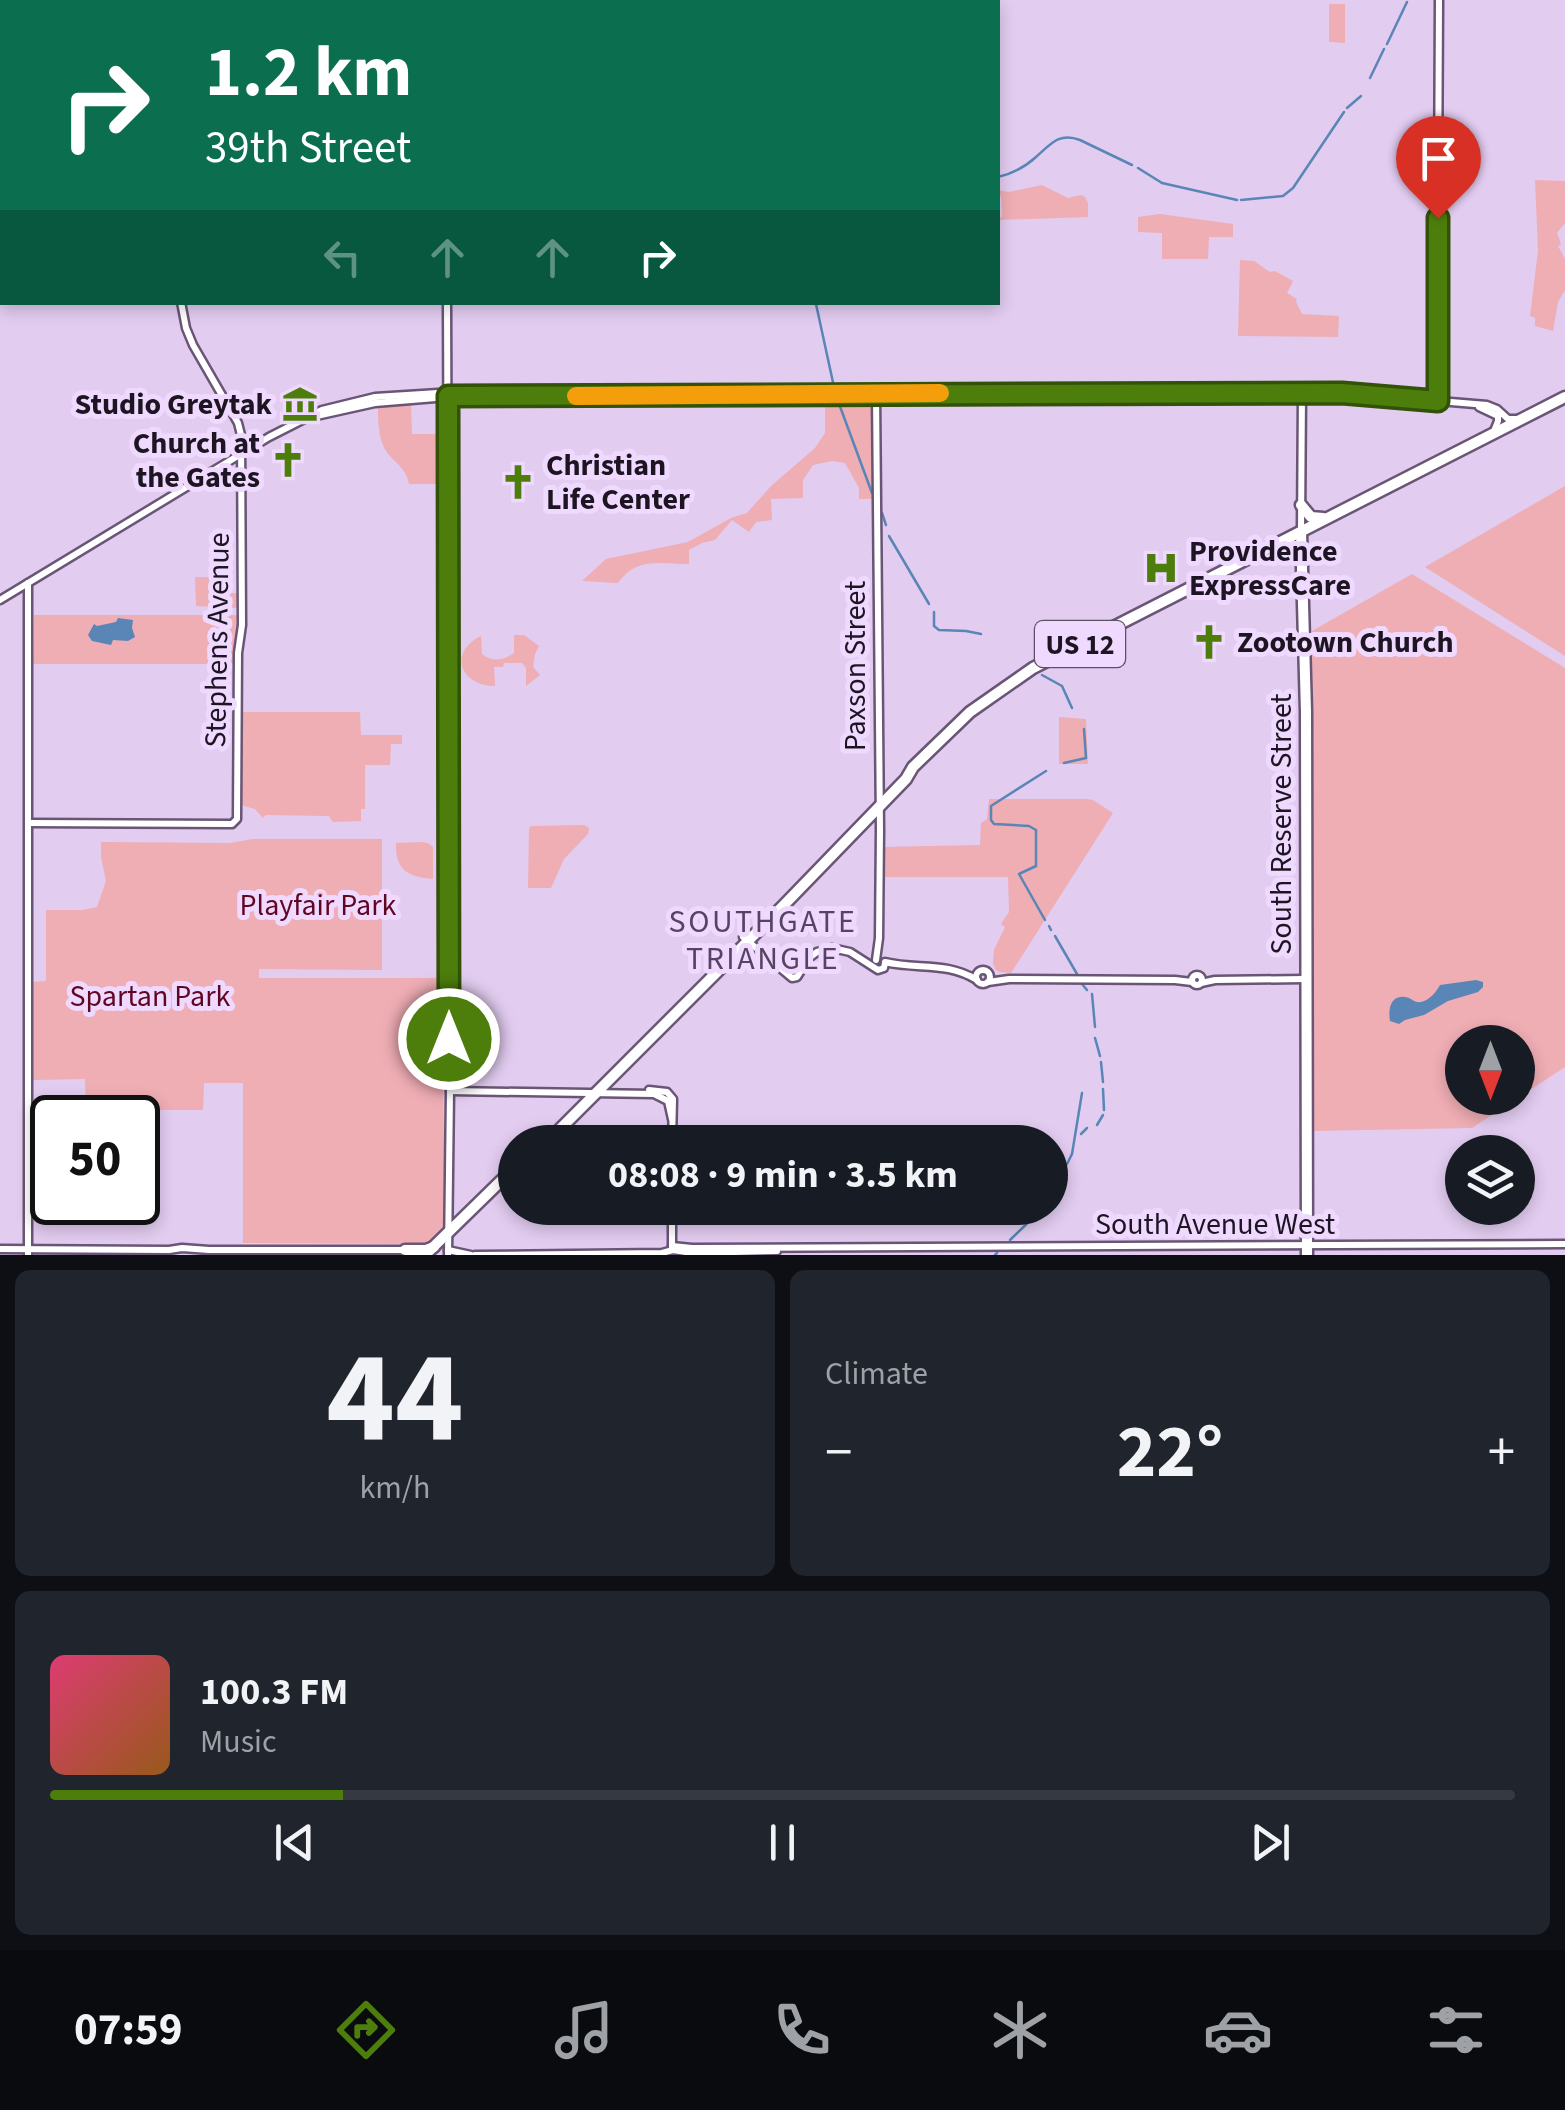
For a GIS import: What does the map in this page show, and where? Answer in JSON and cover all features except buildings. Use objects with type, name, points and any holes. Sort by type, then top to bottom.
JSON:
[{"type":"highway","points":[[1301,532],[1565,397]]},
{"type":"highway","points":[[1300,506],[1311,518],[1329,517]]},
{"type":"highway","name":"US 12","points":[[746,939],[970,712],[1026,673],[1301,532]]},
{"type":"highway","name":"South Reserve Street","points":[[1301,532],[1306,725],[1307,1250]]},
{"type":"highway","name":"US 12","points":[[563,1125],[863,824],[879,803]]},
{"type":"highway","points":[[863,824],[880,821]]},
{"type":"highway","name":"US 12","points":[[563,1125],[593,1092]]},
{"type":"highway","points":[[425,1255],[443,1248],[498,1189]]},
{"type":"highway","points":[[405,1250],[443,1248]]},
{"type":"highway","points":[[405,1250],[418,1255]]},
{"type":"street","points":[[1438,0],[1438,401]]},
{"type":"street","name":"Stephens Avenue","points":[[29,823],[232,824],[237,819],[238,653],[242,625],[239,427],[193,345],[182,305]]},
{"type":"street","points":[[443,1248],[450,1091],[447,305]]},
{"type":"street","points":[[0,600],[284,429],[312,417],[386,401],[448,396],[1302,393],[1487,404],[1508,419],[1522,419]]},
{"type":"street","name":"South Reserve Street","points":[[1301,532],[1302,393]]},
{"type":"street","name":"Paxson Street","points":[[876,394],[880,963]]},
{"type":"street","points":[[312,417],[322,410],[382,396],[448,396]]},
{"type":"street","points":[[338,410],[382,396]]},
{"type":"street","points":[[1468,404],[1497,415],[1492,434]]},
{"type":"street","points":[[28,583],[28,1252]]},
{"type":"street","points":[[746,939],[773,962],[793,971],[810,957],[832,948],[880,963],[959,971],[978,976],[982,983],[994,976],[1306,979]]},
{"type":"street","points":[[450,1091],[654,1094],[666,1098],[672,1125]]},
{"type":"street","points":[[672,1225],[672,1248]]},
{"type":"street","name":"South Avenue West","points":[[443,1248],[473,1255],[498,1255],[656,1253],[672,1248],[805,1247],[838,1252],[1307,1250],[1565,1244]]},
{"type":"street","points":[[0,1249],[405,1250]]},
{"type":"street","points":[[154,1249],[169,1255]]},
{"type":"green space","points":[[1329,4],[1345,4],[1345,43],[1329,42]]},
{"type":"green space","points":[[1535,180],[1565,181],[1565,223],[1557,233],[1565,259],[1565,290],[1558,302],[1553,331],[1535,326],[1535,318],[1530,316],[1538,251]]},
{"type":"green space","points":[[1042,185],[1068,198],[1081,195],[1088,203],[1088,217],[1000,220],[1000,190]]},
{"type":"green space","points":[[1160,214],[1233,224],[1233,237],[1209,237],[1208,259],[1162,259],[1162,233],[1138,232],[1138,217]]},
{"type":"green space","points":[[1240,260],[1254,261],[1293,281],[1287,293],[1297,299],[1302,314],[1339,316],[1338,337],[1238,336]]},
{"type":"green space","points":[[825,398],[873,398],[873,499],[859,499],[859,488],[845,463],[813,465],[803,480],[803,498],[771,499],[772,520],[756,522],[749,532],[732,520],[715,540],[689,550],[689,564],[641,565],[618,583],[582,581],[606,559],[688,542],[731,518],[747,513],[815,448],[825,433]]},
{"type":"green space","points":[[411,402],[412,434],[442,434],[442,484],[409,484],[404,471],[383,445],[378,405]]},
{"type":"green space","points":[[1565,486],[1565,656],[1425,567]]},
{"type":"green space","points":[[1412,574],[1565,668],[1565,1067],[1535,1087],[1535,1025],[1445,1025],[1445,1115],[1492,1115],[1472,1128],[1312,1131],[1312,631]]},
{"type":"green space","points":[[195,577],[227,577],[228,593],[238,593],[238,608],[196,606]]},
{"type":"green space","points":[[34,615],[235,615],[238,616],[233,664],[33,664]]},
{"type":"green space","points":[[514,635],[524,635],[539,646],[533,667],[540,675],[526,686],[526,668],[522,663],[494,667],[495,686],[483,685],[466,674],[462,659],[471,643],[481,636],[482,654],[498,659],[514,653]]},
{"type":"green space","points":[[241,712],[360,712],[361,735],[402,735],[402,744],[391,744],[390,765],[365,765],[365,809],[361,809],[361,821],[333,822],[329,816],[263,818],[255,809],[241,805]]},
{"type":"green space","points":[[1059,717],[1086,719],[1088,764],[1059,764]]},
{"type":"green space","points":[[989,799],[1087,799],[1113,813],[1011,973],[999,972],[993,963],[994,950],[1005,927],[1001,924],[1009,912],[1008,877],[883,874],[882,847],[980,845],[981,823],[987,819]]},
{"type":"green space","points":[[529,828],[589,828],[588,834],[564,859],[551,888],[528,888]]},
{"type":"green space","points":[[253,839],[382,839],[382,970],[259,969],[259,978],[442,978],[445,1232],[430,1244],[243,1243],[243,1083],[204,1083],[203,1110],[160,1110],[160,1095],[86,1095],[85,1079],[32,1080],[33,982],[46,981],[46,910],[97,907],[106,881],[101,842],[230,843]]},
{"type":"green space","points":[[422,842],[433,847],[433,879],[410,874],[398,860],[396,843]]},
{"type":"water","points":[[118,618],[133,620],[135,637],[128,641],[113,640],[111,645],[92,641],[88,635],[94,624],[116,622]]},
{"type":"water","points":[[1483,982],[1478,992],[1399,1024],[1390,1021],[1390,1008],[1396,998],[1421,1002],[1430,998],[1440,985]]},
{"type":"waterway","points":[[1387,44],[1407,2]]},
{"type":"waterway","points":[[1370,78],[1384,49]]},
{"type":"waterway","points":[[1347,108],[1361,96]]},
{"type":"waterway","points":[[1241,200],[1283,196],[1293,188],[1344,112]]},
{"type":"waterway","points":[[1000,176],[1023,167],[1066,137],[1132,165]]},
{"type":"waterway","points":[[1138,168],[1162,183],[1237,200]]},
{"type":"waterway","points":[[816,305],[834,387]]},
{"type":"waterway","points":[[838,401],[872,493]]},
{"type":"waterway","points":[[882,513],[886,525]]},
{"type":"waterway","points":[[889,536],[929,604]]},
{"type":"waterway","points":[[934,612],[934,626],[939,630],[981,634]]},
{"type":"waterway","points":[[1042,675],[1062,686],[1072,708]]},
{"type":"waterway","points":[[1064,763],[1086,758],[1084,729]]},
{"type":"waterway","points":[[1045,920],[1019,874],[1036,866],[1036,830],[994,824],[991,806],[1046,771]]},
{"type":"waterway","points":[[1049,926],[1051,930]]},
{"type":"waterway","points":[[1055,936],[1077,974]]},
{"type":"waterway","points":[[1082,984],[1087,990]]},
{"type":"waterway","points":[[1092,994],[1095,1027]]},
{"type":"waterway","points":[[1095,1038],[1100,1056]]},
{"type":"waterway","points":[[1101,1062],[1103,1082]]},
{"type":"waterway","points":[[1103,1089],[1104,1110]]},
{"type":"waterway","points":[[1068,1162],[1082,1093]]},
{"type":"waterway","points":[[1097,1125],[1103,1115]]},
{"type":"waterway","points":[[1081,1134],[1087,1128]]},
{"type":"waterway","points":[[1010,1240],[1025,1225]]},
{"type":"slow traffic","points":[[576,396],[940,393]]},
{"type":"place","name":"Studio Greytak","points":[[300,404]]},
{"type":"place","name":"Church at the Gates","points":[[288,460]]},
{"type":"place","name":"Christian Life Center","points":[[518,482]]},
{"type":"place","name":"Providence ExpressCare","points":[[1161,568]]},
{"type":"place","name":"Zootown Church","points":[[1209,642]]},
{"type":"district","name":"SOUTHGATE TRIANGLE","points":[[763,940]]},
{"type":"route","points":[[449,1039],[448,396],[1342,393],[1438,401],[1438,218]]},
{"type":"park label","name":"Playfair Park","points":[[318,905]]},
{"type":"park label","name":"Spartan Park","points":[[150,996]]}]
